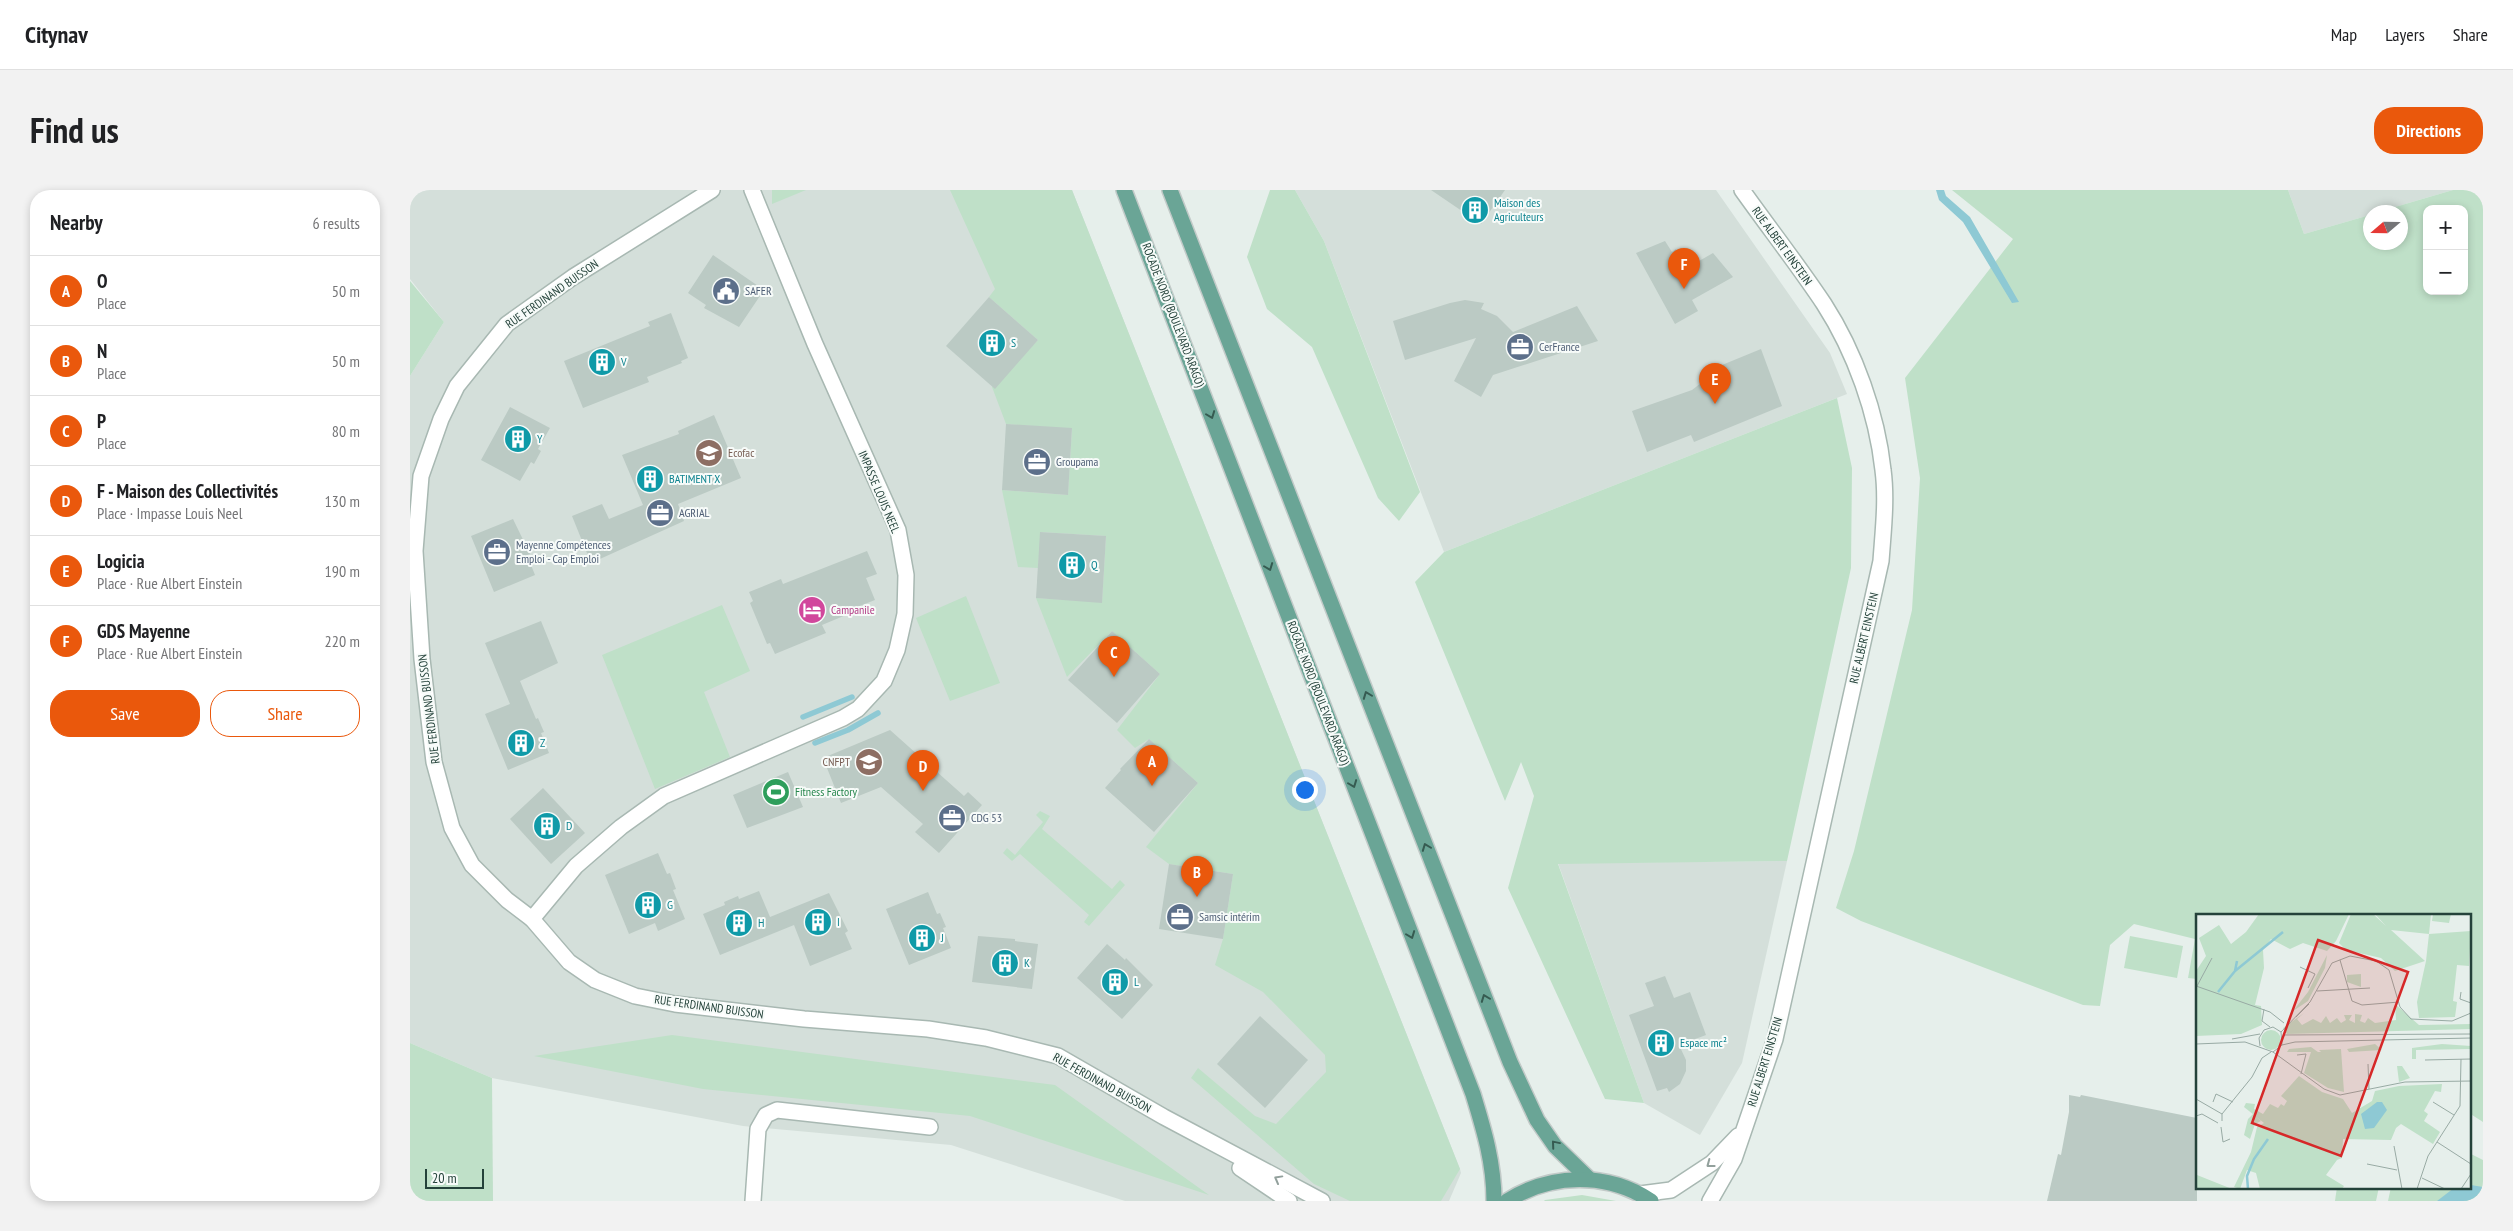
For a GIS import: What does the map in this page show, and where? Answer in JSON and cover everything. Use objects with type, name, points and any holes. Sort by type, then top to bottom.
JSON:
[{"type":"main road","name":"ROCADE NORD (BOULEVARD ARAGO)","points":[[1124,190],[1473,1094],[1488,1141],[1494,1176],[1494,1201]]},
{"type":"main road","points":[[1170,190],[1510,1062],[1537,1120],[1555,1146],[1589,1179]]},
{"type":"main road","points":[[1507,1201],[1522,1191],[1555,1181],[1589,1179],[1615,1184],[1646,1197]]},
{"type":"street","name":"RUE FERDINAND BUISSON","points":[[712,190],[573,277],[507,324],[457,386],[441,419],[421,476],[415,551],[422,659],[434,762],[452,828],[472,865],[507,900],[532,918],[569,962],[595,980],[635,996],[675,1004],[804,1020],[928,1030],[986,1038],[1058,1056],[1164,1117],[1322,1201]]},
{"type":"street","name":"IMPASSE LOUIS NEEL","points":[[532,918],[576,866],[635,817],[664,796],[843,718],[858,709],[884,680],[897,650],[905,614],[906,575],[898,530],[819,353],[752,190]]},
{"type":"street","name":"RUE ALBERT EINSTEIN","points":[[1710,1201],[1734,1159],[1779,1021],[1882,561],[1884,519],[1884,472],[1876,426],[1851,355],[1824,305],[1742,190]]},
{"type":"street","points":[[753,1201],[758,1129],[766,1115],[777,1110],[930,1127]]},
{"type":"street","name":"RUE ALBERT EINSTEIN","points":[[1646,1197],[1671,1190],[1712,1163],[1735,1141],[1750,1112]]},
{"type":"street","name":"RUE FERDINAND BUISSON","points":[[1164,1117],[1290,1201]]},
{"type":"shaded area","points":[[410,190],[1072,190],[1460,1169],[1461,1173],[1449,1201],[1125,1201],[951,1145],[743,1126],[492,1078],[410,1043],[410,376],[444,322],[410,279]]},
{"type":"shaded area","points":[[1295,190],[1716,190],[1830,353],[1847,394],[1444,552],[1324,241]]},
{"type":"shaded area","points":[[2288,190],[2453,190],[2402,205],[2363,205],[2363,217],[2304,234]]},
{"type":"shaded area","points":[[1787,861],[1742,1063],[1700,1135],[1644,1103],[1558,863]]},
{"type":"green space","points":[[772,190],[806,190],[772,204]]},
{"type":"green space","points":[[950,190],[1072,190],[1460,1169],[1441,1201],[1350,1201],[1314,1184],[1191,1078],[1198,1068],[1255,1116],[1276,1124],[1326,1072],[1325,1055],[1263,992],[1215,965],[1223,939],[1233,874],[1169,864],[1146,847],[1198,783],[1149,739],[1135,748],[1117,730],[1160,674],[1112,631],[1067,677],[1036,598],[1102,602],[1106,536],[1041,532],[1038,568],[1018,567],[1002,490],[1068,495],[1072,429],[1006,424],[992,387],[1038,340],[989,297],[995,289]]},
{"type":"green space","points":[[1270,190],[1295,190],[1324,241],[1420,492],[1399,521],[1378,498],[1312,347],[1267,309],[1247,257]]},
{"type":"green space","points":[[1952,190],[2288,190],[2304,234],[2363,217],[2363,250],[2408,250],[2408,205],[2402,205],[2453,190],[2483,190],[2483,1122],[2470,1114],[2470,914],[2196,914],[2196,979],[2188,978],[2195,939],[2134,924],[2110,945],[2100,1006],[2083,1005],[1861,921],[1836,908],[1854,851],[1912,610],[1920,478],[1905,378],[2013,239]]},
{"type":"green space","points":[[410,281],[444,322],[410,376]]},
{"type":"green space","points":[[1837,398],[1852,468],[1851,568],[1787,861],[1558,864],[1644,1103],[1605,1099],[1508,888],[1534,796],[1521,762],[1505,801],[1415,582],[1444,552]]},
{"type":"green space","points":[[966,596],[1000,683],[950,701],[916,618]]},
{"type":"green space","points":[[722,605],[750,671],[704,692],[730,757],[655,789],[602,655]]},
{"type":"green space","points":[[1040,811],[1050,816],[1042,829],[1112,889],[1120,880],[1125,885],[1089,926],[1084,922],[1089,915],[1020,854],[1012,861],[1003,853],[1007,848],[1015,855],[1043,822],[1036,815]]},
{"type":"green space","points":[[2130,936],[2183,946],[2177,978],[2124,968]]},
{"type":"green space","points":[[672,1035],[1055,1085],[1209,1195],[970,1116],[703,1089],[534,1056]]},
{"type":"green space","points":[[410,1043],[492,1078],[493,1201],[410,1201]]},
{"type":"green space","points":[[2470,1154],[2483,1160],[2483,1201],[2388,1201],[2391,1188],[2470,1188]]},
{"type":"green space","points":[[2337,1188],[2379,1188],[2376,1201],[2335,1201]]},
{"type":"green space","points":[[1582,1195],[1616,1201],[1544,1201],[1545,1200]]},
{"type":"water","points":[[1936,190],[1944,190],[1946,196],[1970,217],[2019,302],[2012,303],[1963,222],[1939,200]]},
{"type":"water","points":[[2470,1185],[2483,1187],[2483,1201],[2437,1201],[2454,1188],[2470,1188]]},
{"type":"building","name":"Maison des Agriculteurs","points":[[1431,190],[1505,190],[1481,224]]},
{"type":"building","points":[[1665,241],[1672,252],[1676,249],[1687,268],[1713,253],[1733,277],[1692,300],[1698,311],[1675,324],[1636,253]]},
{"type":"building","name":"SAFER","points":[[713,255],[764,290],[739,327],[704,308],[706,305],[688,293]]},
{"type":"building","name":"S","points":[[989,297],[1038,340],[995,389],[946,346]]},
{"type":"building","name":"CerFrance","points":[[1465,300],[1484,303],[1481,309],[1497,316],[1513,332],[1577,306],[1598,341],[1493,375],[1481,397],[1454,381],[1476,338],[1405,360],[1393,321]]},
{"type":"building","name":"V","points":[[671,313],[688,358],[681,361],[682,363],[647,377],[649,382],[583,408],[564,361],[650,326],[648,322]]},
{"type":"building","points":[[1761,349],[1782,406],[1694,442],[1691,435],[1647,452],[1632,411],[1692,390],[1722,365]]},
{"type":"building","name":"Y","points":[[510,407],[550,428],[538,449],[541,451],[534,464],[531,462],[520,481],[481,460]]},
{"type":"building","points":[[714,415],[741,478],[678,504],[684,521],[591,563],[572,516],[602,504],[609,519],[643,505],[622,455],[679,434],[678,431]]},
{"type":"building","points":[[1006,424],[1072,428],[1068,495],[1002,490]]},
{"type":"building","points":[[513,519],[530,554],[527,555],[535,575],[494,592],[471,536]]},
{"type":"building","name":"Q","points":[[1040,532],[1106,536],[1102,603],[1036,598]]},
{"type":"building","points":[[867,551],[877,574],[866,578],[875,600],[857,607],[858,610],[822,625],[826,633],[775,654],[770,643],[767,644],[750,603],[753,601],[749,592],[781,579],[783,584]]},
{"type":"building","points":[[541,621],[558,663],[520,681],[536,719],[538,718],[544,732],[541,733],[549,753],[508,770],[485,714],[510,704],[485,643]]},
{"type":"building","points":[[1112,631],[1160,674],[1117,723],[1068,680]]},
{"type":"building","points":[[890,730],[964,796],[968,792],[982,805],[939,853],[915,832],[923,824],[881,787],[841,803],[823,758]]},
{"type":"building","points":[[1149,739],[1198,783],[1154,832],[1105,788],[1120,769]]},
{"type":"building","points":[[788,772],[803,807],[747,828],[733,795]]},
{"type":"building","name":"D","points":[[543,788],[585,833],[551,864],[510,819]]},
{"type":"building","name":"G","points":[[658,853],[667,874],[670,873],[676,889],[673,890],[685,919],[658,931],[655,923],[629,934],[605,875]]},
{"type":"building","points":[[1169,864],[1233,874],[1223,939],[1159,929]]},
{"type":"building","points":[[759,891],[770,917],[829,893],[848,931],[845,933],[852,949],[810,966],[794,925],[720,955],[703,914],[725,905],[724,902],[738,896],[739,899]]},
{"type":"building","name":"J","points":[[928,892],[937,914],[940,913],[946,927],[943,928],[951,948],[909,965],[886,909]]},
{"type":"building","name":"K","points":[[978,936],[1015,939],[1015,941],[1038,944],[1032,989],[972,982]]},
{"type":"building","name":"L","points":[[1107,944],[1125,960],[1126,958],[1153,985],[1122,1019],[1077,978]]},
{"type":"building","name":"Espace mc²","points":[[1665,976],[1674,998],[1690,992],[1706,1035],[1679,1045],[1686,1060],[1686,1071],[1680,1084],[1669,1092],[1667,1088],[1657,1091],[1629,1015],[1654,1006],[1645,983]]},
{"type":"building","points":[[1260,1016],[1308,1060],[1265,1108],[1217,1064]]},
{"type":"building","points":[[2069,1095],[2080,1097],[2081,1095],[2196,1118],[2197,1201],[2047,1201],[2058,1154],[2061,1155],[2069,1112]]},
{"type":"waterway","points":[[803,717],[852,697]]},
{"type":"waterway","points":[[815,743],[848,730],[878,713]]},
{"type":"place","name":"Maison des Agriculteurs","points":[[1475,210]]},
{"type":"place","name":"GDS Mayenne","points":[[1684,289]]},
{"type":"place","name":"SAFER","points":[[726,291]]},
{"type":"place","name":"S","points":[[992,343]]},
{"type":"place","name":"CerFrance","points":[[1520,347]]},
{"type":"place","name":"V","points":[[602,362]]},
{"type":"place","name":"Logicia","points":[[1715,404]]},
{"type":"place","name":"Y","points":[[518,439]]},
{"type":"place","name":"Ecofac","points":[[709,453]]},
{"type":"place","name":"Groupama","points":[[1037,462]]},
{"type":"place","name":"BATIMENT X","points":[[650,479]]},
{"type":"place","name":"AGRIAL","points":[[660,513]]},
{"type":"place","name":"Mayenne Compétences Emploi - Cap Emploi","points":[[497,552]]},
{"type":"place","name":"Q","points":[[1072,565]]},
{"type":"place","name":"Campanile","points":[[812,610]]},
{"type":"place","name":"P","points":[[1114,677]]},
{"type":"place","name":"Z","points":[[521,743]]},
{"type":"place","name":"CNFPT","points":[[869,762]]},
{"type":"place","name":"O","points":[[1152,786]]},
{"type":"place","name":"F - Maison des Collectivités","points":[[923,791]]},
{"type":"place","name":"Fitness Factory","points":[[776,792]]},
{"type":"place","name":"CDG 53","points":[[952,818]]},
{"type":"place","name":"D","points":[[547,826]]},
{"type":"place","name":"N","points":[[1197,897]]},
{"type":"place","name":"G","points":[[648,905]]},
{"type":"place","name":"Samsic intérim","points":[[1180,917]]},
{"type":"place","name":"I","points":[[818,922]]},
{"type":"place","name":"H","points":[[739,923]]},
{"type":"place","name":"J","points":[[922,938]]},
{"type":"place","name":"K","points":[[1005,963]]},
{"type":"place","name":"L","points":[[1115,982]]},
{"type":"place","name":"Espace mc²","points":[[1661,1043]]}]
